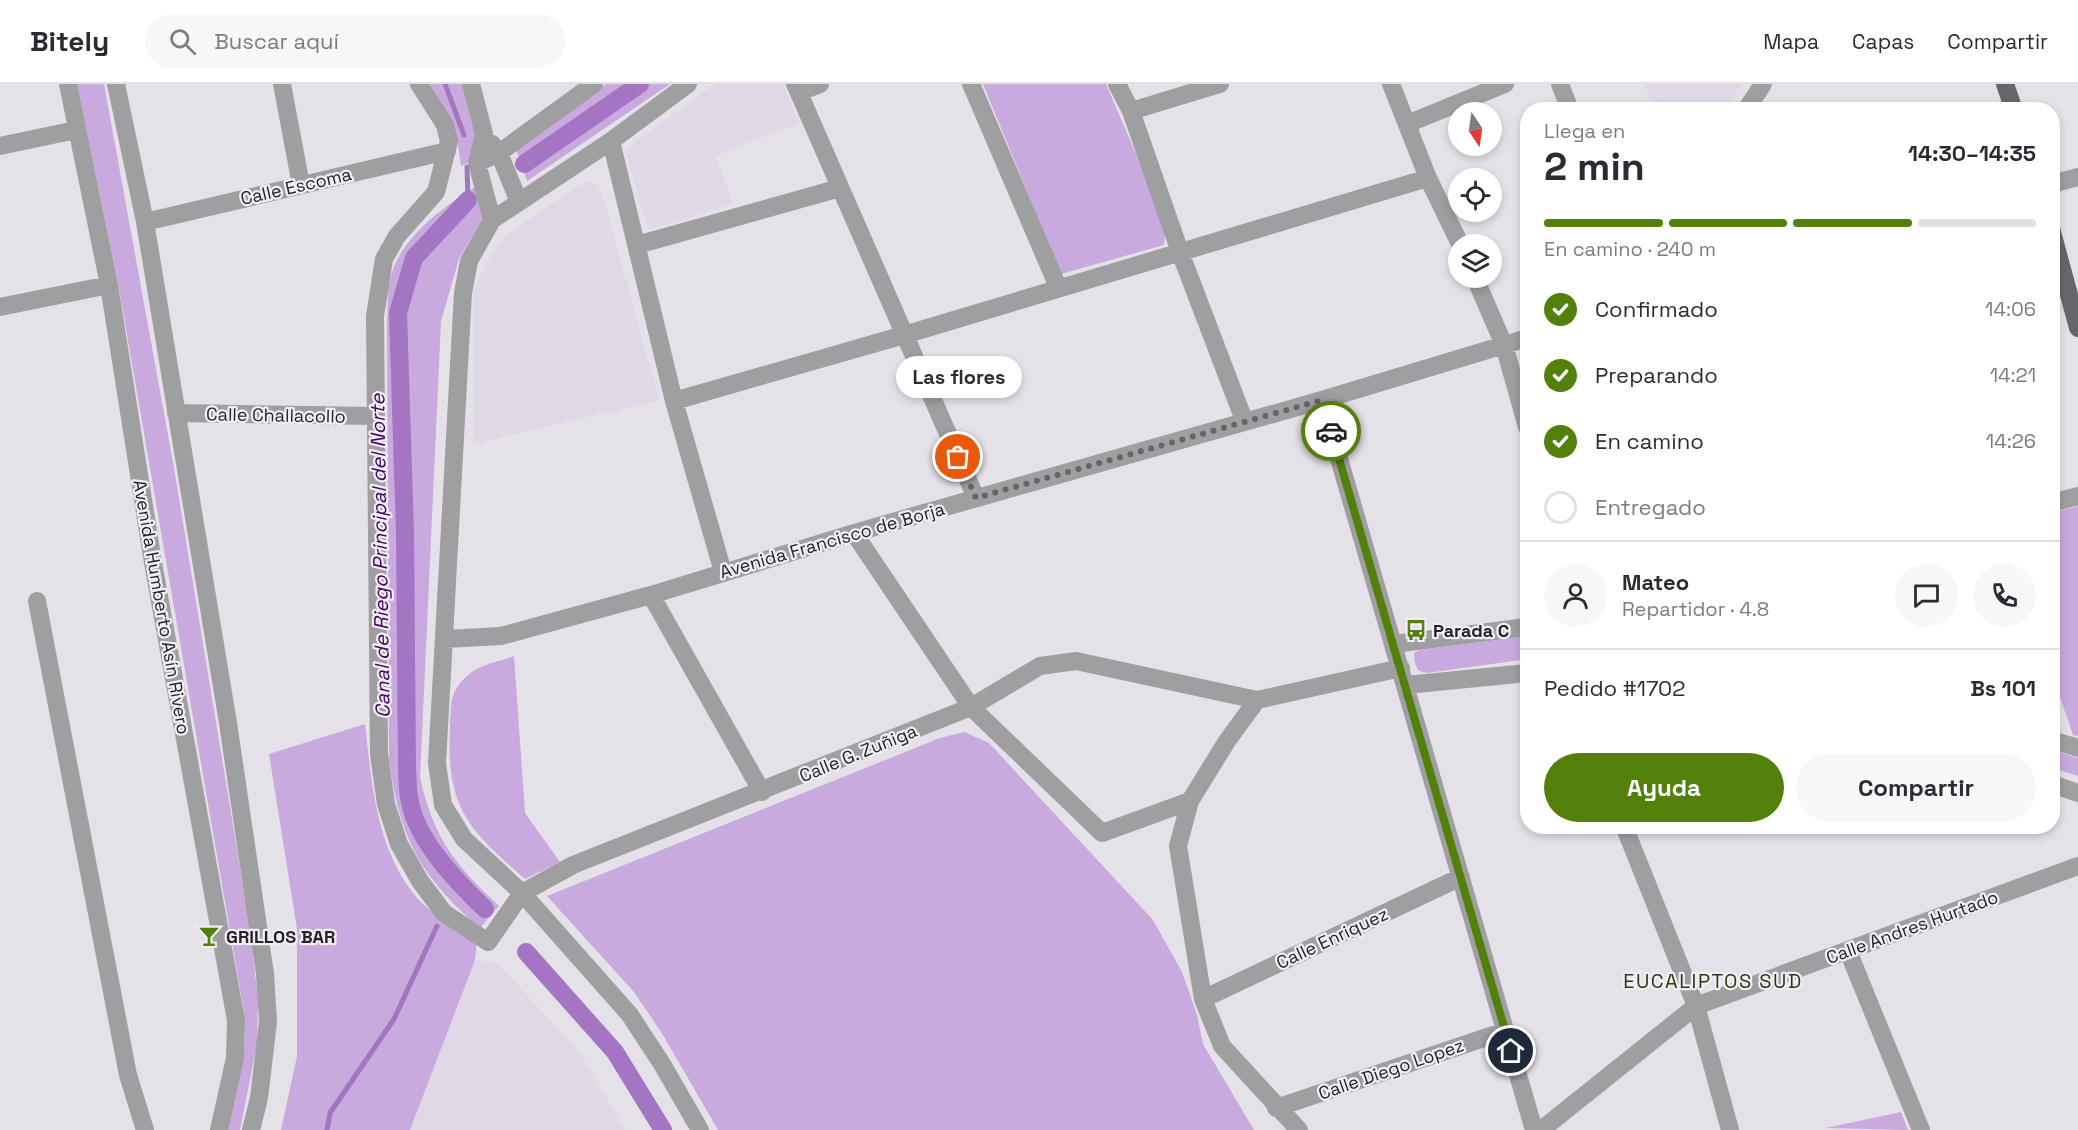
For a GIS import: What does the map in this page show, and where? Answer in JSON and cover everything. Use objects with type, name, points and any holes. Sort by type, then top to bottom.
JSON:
[{"type":"main road","points":[[2005,84],[2011,102]]},
{"type":"main road","points":[[2060,262],[2078,328]]},
{"type":"street","name":"Avenida Humberto Asín Rivero","points":[[68,84],[108,285],[155,575],[236,1020],[235,1058],[219,1130]]},
{"type":"street","points":[[116,84],[146,222],[228,723],[266,974],[268,1022],[259,1098],[251,1130]]},
{"type":"street","points":[[282,84],[301,185]]},
{"type":"street","points":[[376,416],[375,316],[384,259],[398,236],[436,192],[449,141],[445,125],[419,84]]},
{"type":"street","points":[[471,84],[484,134],[499,153],[519,202]]},
{"type":"street","points":[[477,163],[499,153],[594,84]]},
{"type":"street","points":[[688,84],[611,141],[492,220],[469,261],[463,293],[437,763],[443,805],[464,839],[522,893],[630,1015],[700,1130]]},
{"type":"street","points":[[820,84],[797,88],[976,498]]},
{"type":"street","points":[[971,84],[1058,288]]},
{"type":"street","points":[[1117,84],[1131,111],[1180,252],[1244,420]]},
{"type":"street","points":[[1131,111],[1220,84]]},
{"type":"street","points":[[1391,84],[1428,177],[1455,234]]},
{"type":"street","points":[[1407,124],[1505,84]]},
{"type":"street","points":[[1560,84],[1567,102]]},
{"type":"street","points":[[1751,102],[1763,84]]},
{"type":"street","points":[[0,146],[76,130]]},
{"type":"street","points":[[484,134],[477,163],[492,220]]},
{"type":"street","points":[[611,141],[674,401],[723,572]]},
{"type":"street","name":"Calle Escoma","points":[[146,222],[447,151]]},
{"type":"street","points":[[674,401],[904,335],[1428,177]]},
{"type":"street","points":[[2060,182],[2078,177]]},
{"type":"street","points":[[637,245],[840,188]]},
{"type":"street","points":[[0,307],[108,285]]},
{"type":"street","points":[[1479,288],[1504,345],[1520,402]]},
{"type":"street","name":"Avenida Francisco de Borja","points":[[445,639],[501,636],[651,595],[854,533],[1244,420],[1322,400],[1520,340]]},
{"type":"street","points":[[1322,400],[1534,1130]]},
{"type":"street","name":"Calle Challacollo","points":[[176,413],[376,416]]},
{"type":"street","name":"Calle G. Zuñiga","points":[[376,416],[379,754],[386,804],[399,844],[420,881],[444,913],[488,942],[522,893],[573,866],[971,707],[1040,666],[1076,661],[1257,700]]},
{"type":"street","points":[[2060,501],[2078,496]]},
{"type":"street","points":[[854,533],[971,707],[1102,833],[1190,801]]},
{"type":"street","points":[[651,595],[762,792]]},
{"type":"street","points":[[37,602],[128,1075],[145,1130]]},
{"type":"street","points":[[1394,644],[1520,628]]},
{"type":"street","points":[[1299,1130],[1276,1108],[1222,1047],[1203,999],[1178,846],[1190,801],[1227,741],[1257,700],[1404,677],[1520,673]]},
{"type":"street","points":[[2060,742],[2078,748]]},
{"type":"street","points":[[2060,787],[2078,793]]},
{"type":"street","points":[[1627,834],[1696,1006],[1730,1130]]},
{"type":"street","name":"Calle Andres Hurtado","points":[[1541,1130],[1696,1006],[2078,866]]},
{"type":"street","name":"Calle Enriquez","points":[[1203,999],[1461,877]]},
{"type":"street","points":[[1848,951],[1921,1130]]},
{"type":"street","name":"Calle Diego Lopez","points":[[1276,1108],[1505,1031]]},
{"type":"shaded area","points":[[77,84],[104,84],[174,468],[249,922],[258,999],[257,1044],[240,1130],[227,1130],[245,1041],[244,1012],[118,283]]},
{"type":"shaded area","points":[[430,84],[463,84],[475,126],[477,159],[461,166],[451,123]]},
{"type":"shaded area","points":[[606,84],[670,84],[527,181],[516,149]]},
{"type":"shaded area","points":[[715,84],[783,84],[799,123],[715,156],[734,204],[648,230],[626,152],[635,142]]},
{"type":"shaded area","points":[[983,84],[1106,84],[1166,224],[1164,245],[1061,274]]},
{"type":"shaded area","points":[[1644,84],[1742,84],[1730,102],[1652,102]]},
{"type":"shaded area","points":[[584,182],[597,184],[603,196],[659,400],[473,444],[473,292],[484,268],[503,237]]},
{"type":"shaded area","points":[[478,185],[485,214],[459,259],[441,321],[420,778],[432,817],[448,849],[470,877],[499,906],[480,928],[442,891],[416,854],[399,812],[389,760],[387,321],[389,284],[393,268],[401,253],[411,239],[436,214]]},
{"type":"shaded area","points":[[2078,506],[2078,736],[2073,735],[2060,697],[2060,511]]},
{"type":"shaded area","points":[[1520,637],[1520,660],[1427,673],[1419,671],[1415,664],[1414,653],[1420,650]]},
{"type":"shaded area","points":[[514,656],[525,813],[560,862],[525,879],[489,846],[465,815],[457,798],[452,778],[450,755],[451,705],[457,687],[472,672]]},
{"type":"shaded area","points":[[365,724],[378,816],[393,859],[403,879],[423,904],[477,941],[475,960],[410,1130],[281,1130],[297,1056],[297,929],[269,754]]},
{"type":"shaded area","points":[[964,732],[989,743],[1153,920],[1182,972],[1197,1015],[1203,1044],[1254,1130],[718,1130],[663,1035],[634,992],[547,896],[940,738]]},
{"type":"shaded area","points":[[2060,752],[2078,758],[2078,776],[2060,770]]},
{"type":"shaded area","points":[[475,960],[497,963],[579,1051],[625,1130],[396,1130],[424,1061]]},
{"type":"shaded area","points":[[1901,1112],[1908,1130],[1826,1128]]},
{"type":"waterway","points":[[445,84],[464,135]]},
{"type":"waterway","name":"Canal de Riego Principal del Norte","points":[[524,164],[640,84]]},
{"type":"waterway","points":[[467,167],[468,200]]},
{"type":"waterway","name":"Canal de Riego Principal del Norte","points":[[468,200],[414,258],[398,313],[405,533],[407,769],[409,798],[421,832],[451,874],[485,909]]},
{"type":"waterway","points":[[327,1130],[330,1113],[394,1019],[437,926]]},
{"type":"waterway","name":"Canal de Riego Principal del Norte","points":[[526,952],[615,1052],[663,1130]]},
{"type":"way so far","points":[[958,457],[976,498],[1244,420],[1322,400],[1331,431]]},
{"type":"place","name":"Las flores","points":[[958,457]]},
{"type":"place","name":"Parada C","points":[[1416,630]]},
{"type":"place","name":"GRILLOS BAR","points":[[209,936]]},
{"type":"district","name":"EUCALIPTOS SUD","points":[[1713,981]]},
{"type":"route","points":[[1331,431],[1511,1051]]}]
